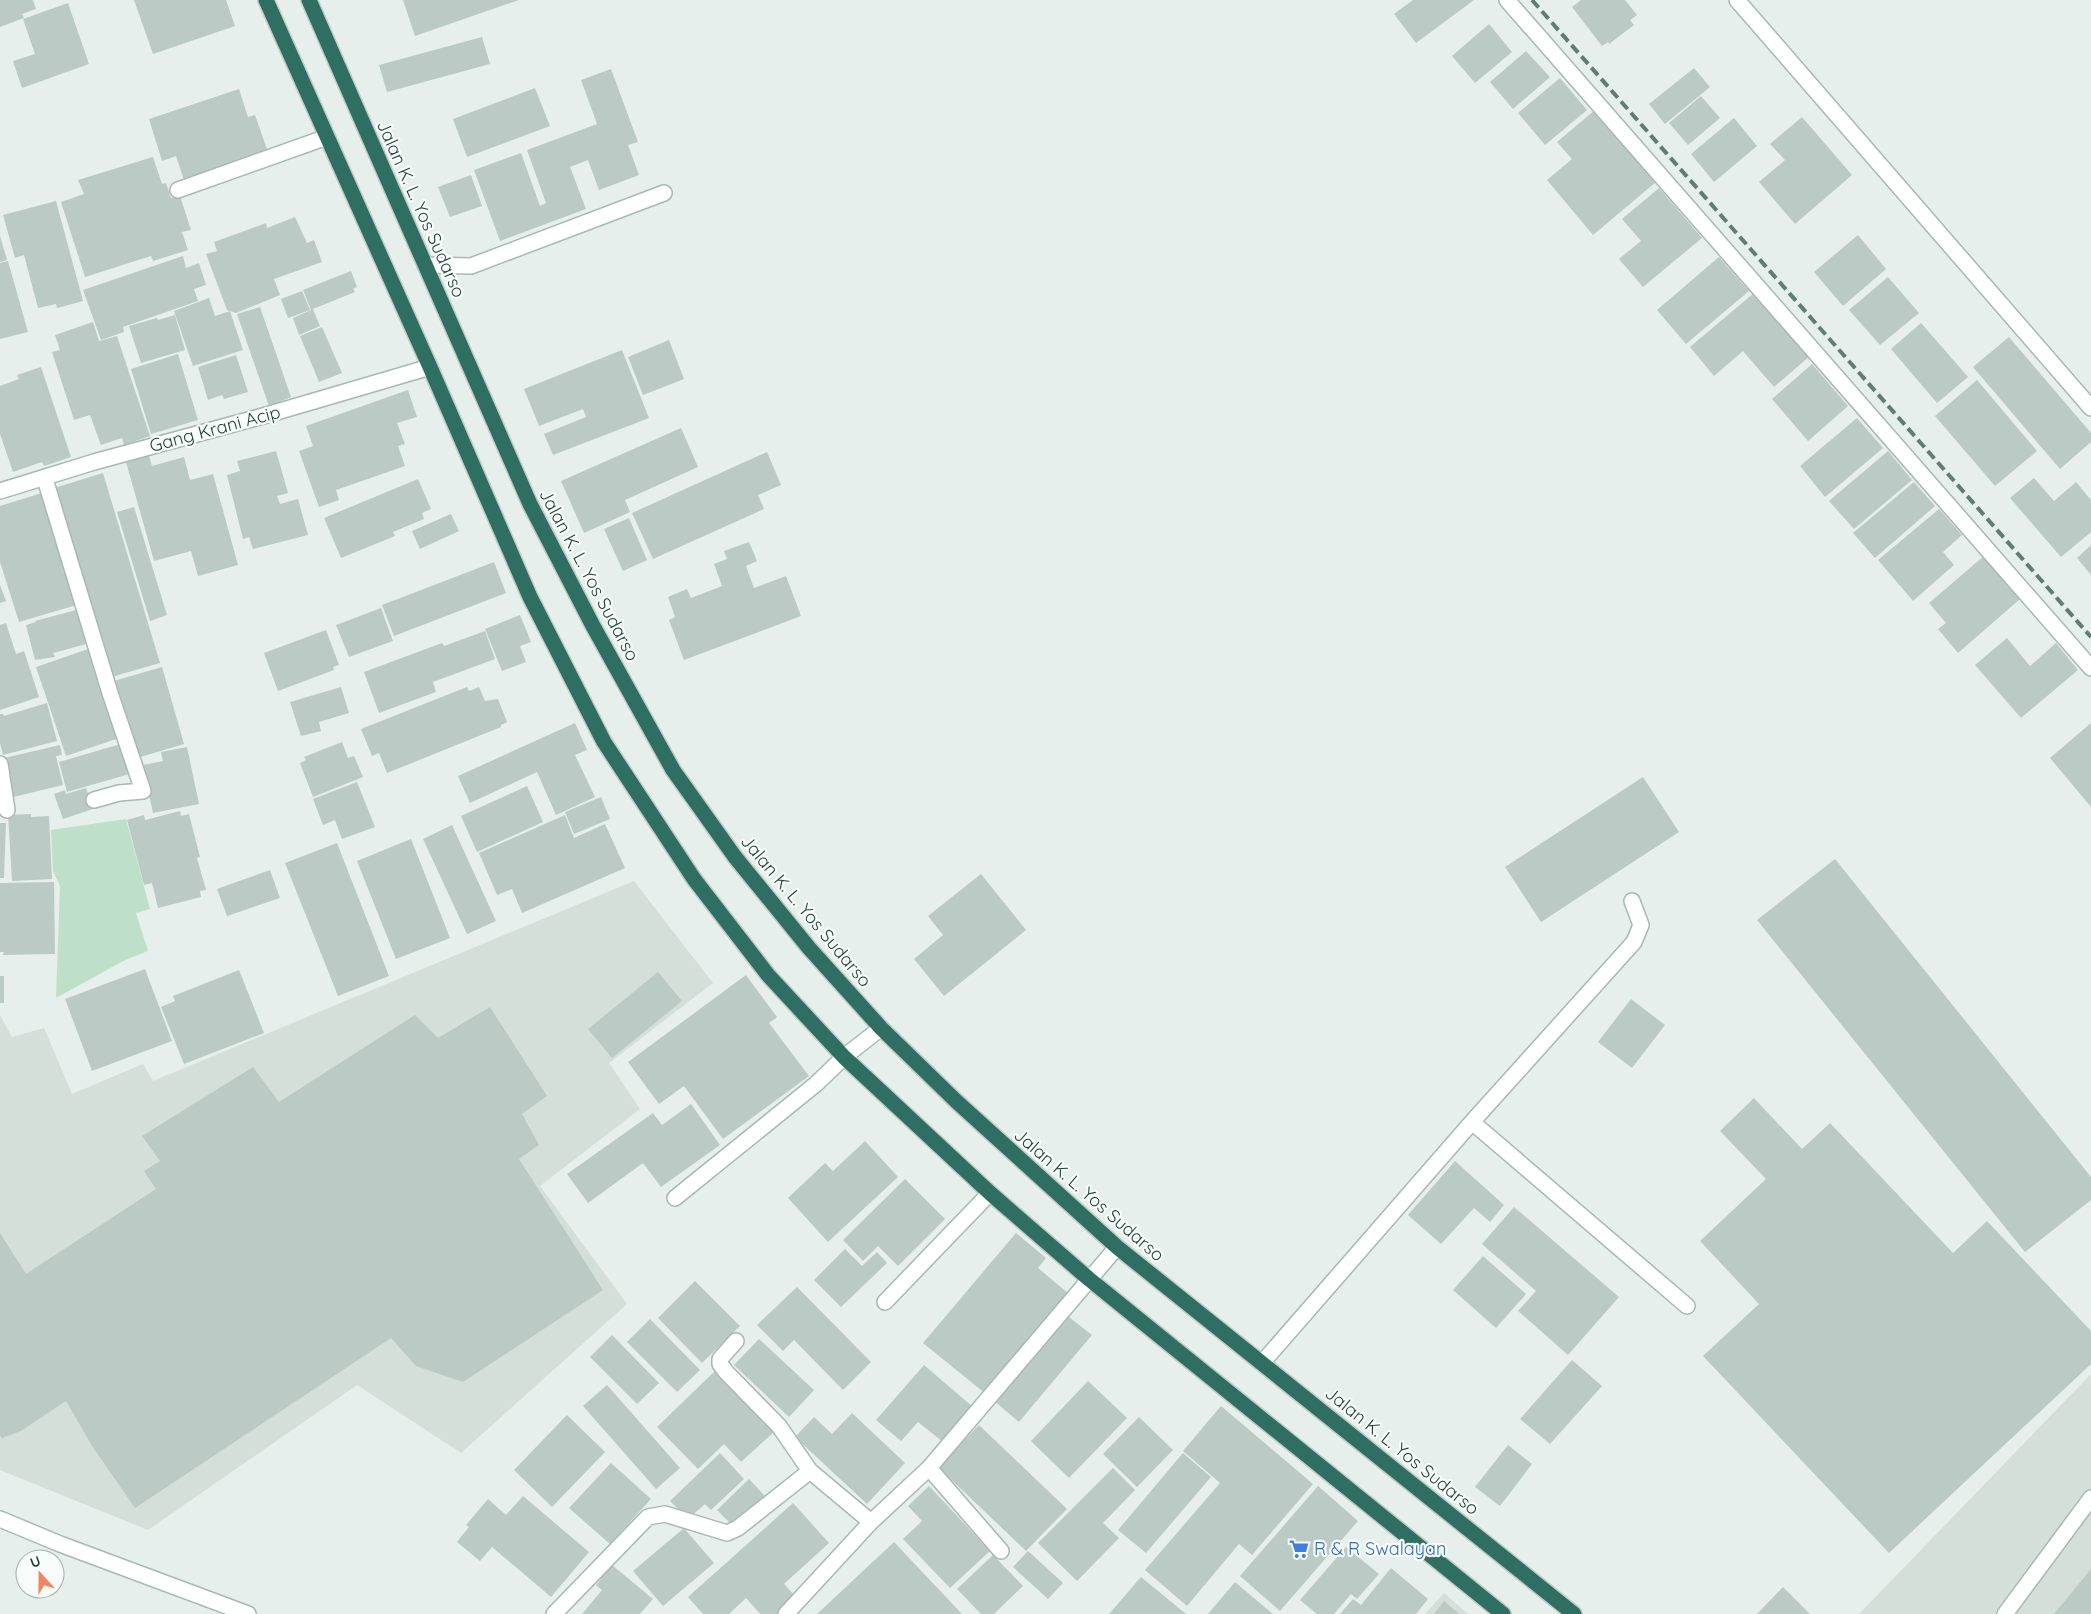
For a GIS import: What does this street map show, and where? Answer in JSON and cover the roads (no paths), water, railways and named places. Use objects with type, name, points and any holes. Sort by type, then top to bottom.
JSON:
[{"type":"highway","points":[[266,0],[430,367],[530,597],[604,742],[694,879],[768,975],[844,1057],[990,1193],[1089,1278],[1503,1614]]},
{"type":"highway","name":"Jalan K. L. Yos Sudarso","points":[[309,0],[530,504],[673,770],[742,864],[809,948],[881,1028],[956,1102],[1117,1247],[1574,1614]]},
{"type":"street","points":[[1507,0],[2091,668]]},
{"type":"street","points":[[1737,0],[2091,408]]},
{"type":"street","points":[[178,190],[327,137]]},
{"type":"street","points":[[425,266],[472,266],[664,193]]},
{"type":"street","name":"Gang Krani Acip","points":[[0,491],[45,479],[94,462],[263,416],[430,367]]},
{"type":"street","points":[[45,479],[110,693],[143,791],[119,793],[94,800]]},
{"type":"street","points":[[0,764],[7,810]]},
{"type":"street","points":[[1262,1362],[1472,1122],[1634,942],[1640,925],[1632,901]]},
{"type":"street","points":[[675,1198],[816,1084],[844,1057],[881,1028]]},
{"type":"street","points":[[1472,1122],[1687,1306]]},
{"type":"street","points":[[885,1302],[990,1193]]},
{"type":"street","points":[[786,1614],[871,1522],[929,1468],[1117,1247]]},
{"type":"street","points":[[736,1341],[720,1359],[720,1364],[779,1426],[810,1471],[871,1522]]},
{"type":"street","points":[[929,1468],[1001,1552]]},
{"type":"street","points":[[554,1614],[648,1517],[665,1514],[727,1533],[738,1528],[810,1471]]},
{"type":"street","points":[[2005,1614],[2091,1498]]},
{"type":"street","points":[[0,1519],[60,1544],[248,1614]]},
{"type":"railway","points":[[1532,0],[2091,637]]},
{"type":"place","name":"R & R Swalayan","points":[[1299,1549]]}]
